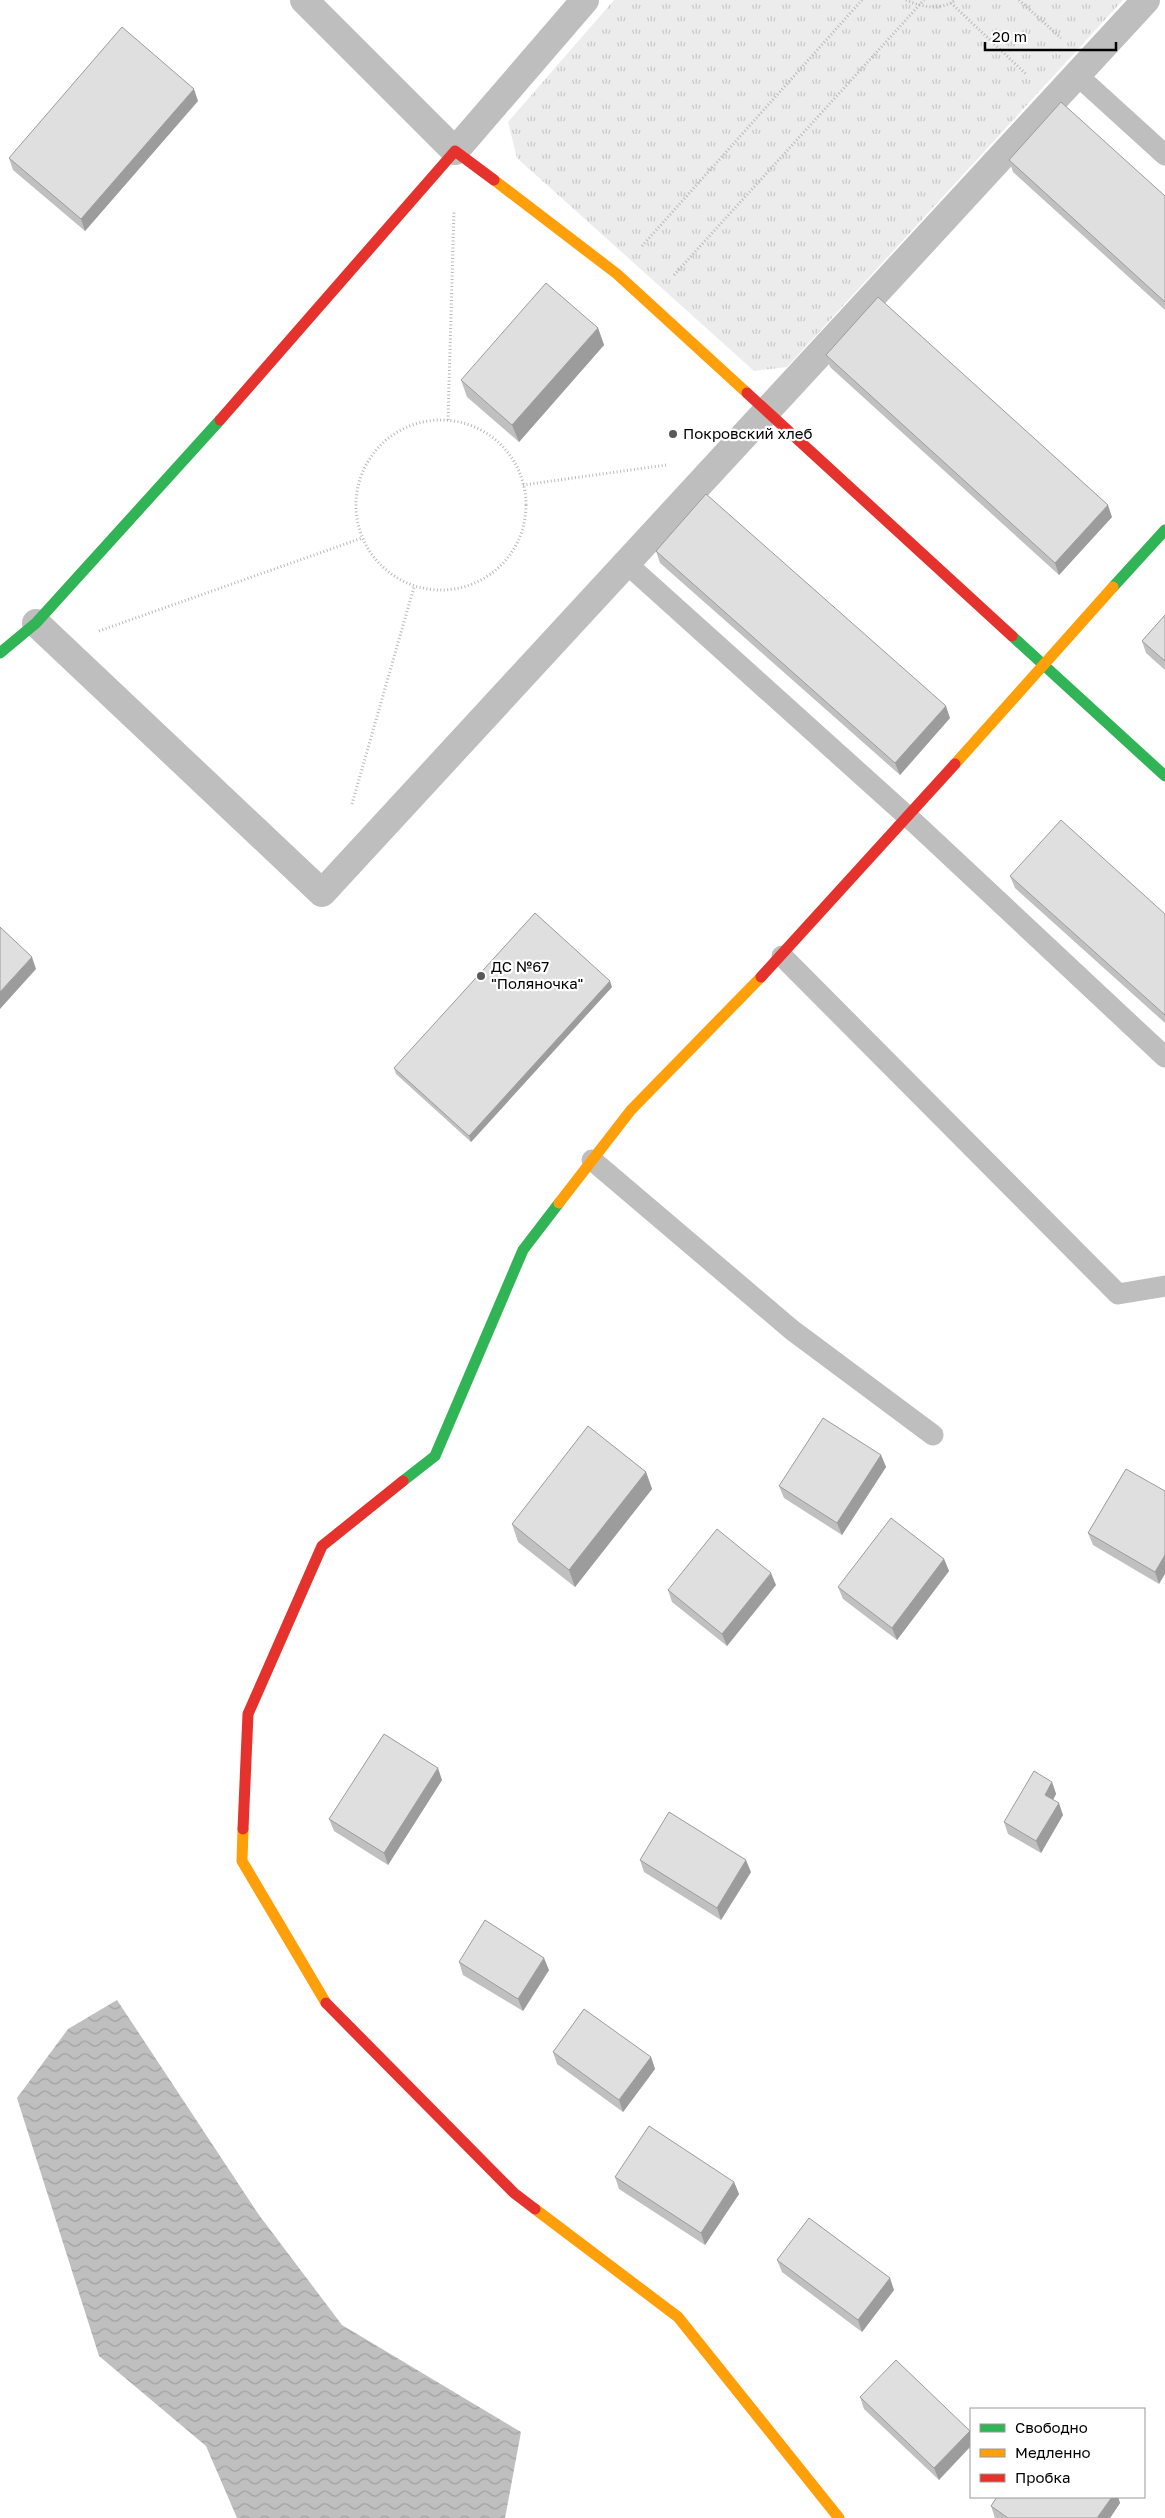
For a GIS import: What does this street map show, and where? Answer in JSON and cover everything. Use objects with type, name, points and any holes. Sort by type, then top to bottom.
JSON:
[{"type":"street","points":[[304,0],[456,151],[617,274],[1165,776]]},
{"type":"street","points":[[0,654],[36,623],[233,405],[456,151],[585,0]]},
{"type":"street","points":[[36,623],[322,893],[1146,0]]},
{"type":"street","points":[[839,2518],[678,2317],[514,2193],[323,1999],[242,1861],[248,1714],[322,1546],[435,1456],[523,1250],[592,1160],[631,1110],[782,956],[1165,530]]},
{"type":"lane","points":[[1083,68],[1165,155]]},
{"type":"lane","points":[[626,563],[906,816],[1165,1057]]},
{"type":"lane","points":[[782,956],[1118,1294],[1165,1286]]},
{"type":"lane","points":[[592,1160],[792,1330],[933,1435]]},
{"type":"path","points":[[617,274],[862,0]]},
{"type":"path","points":[[906,0],[918,6],[935,7],[951,3],[955,0]]},
{"type":"path","points":[[648,303],[924,0]]},
{"type":"path","points":[[1019,0],[1083,68]]},
{"type":"path","points":[[951,3],[1053,100]]},
{"type":"path","points":[[448,420],[456,151]]},
{"type":"path","points":[[448,420],[481,430],[504,447],[520,472],[526,499],[524,527],[512,552],[494,573],[469,586],[442,591],[414,587],[389,574],[370,555],[358,530],[355,503],[360,474],[375,450],[398,431],[425,421],[448,420]]},
{"type":"path","points":[[523,486],[723,457]]},
{"type":"path","points":[[60,645],[362,538]]},
{"type":"path","points":[[349,812],[414,587]]},
{"type":"green space","points":[[614,0],[1123,0],[787,367],[754,371],[517,158],[508,122]]},
{"type":"water","points":[[117,2000],[259,2215],[342,2325],[521,2432],[505,2518],[237,2518],[206,2446],[99,2356],[17,2098],[68,2029]]},
{"type":"building","points":[[122,27],[194,89],[81,219],[9,158]]},
{"type":"building","points":[[1061,102],[1165,196],[1165,302],[1009,160]]},
{"type":"building","points":[[546,283],[598,328],[512,425],[461,380]]},
{"type":"building","points":[[878,297],[1108,505],[1055,563],[826,355]]},
{"type":"building","points":[[706,494],[946,706],[895,763],[656,551]]},
{"type":"building","points":[[1165,615],[1165,661],[1142,641]]},
{"type":"building","points":[[1061,820],[1165,914],[1165,1015],[1010,876]]},
{"type":"building","points":[[535,913],[610,981],[469,1136],[394,1068]]},
{"type":"building","points":[[0,927],[32,957],[0,992]]},
{"type":"building","points":[[823,1418],[881,1455],[837,1523],[779,1486]]},
{"type":"building","points":[[588,1426],[646,1472],[569,1570],[512,1524]]},
{"type":"building","points":[[1126,1469],[1165,1491],[1165,1555],[1155,1572],[1088,1533]]},
{"type":"building","points":[[891,1518],[944,1559],[892,1628],[838,1587]]},
{"type":"building","points":[[717,1529],[771,1573],[722,1634],[668,1590]]},
{"type":"building","points":[[384,1734],[438,1768],[384,1853],[329,1819]]},
{"type":"building","points":[[1034,1771],[1052,1782],[1045,1795],[1059,1803],[1036,1841],[1004,1822]]},
{"type":"building","points":[[669,1812],[746,1860],[717,1908],[640,1860]]},
{"type":"building","points":[[485,1920],[544,1958],[518,1999],[459,1962]]},
{"type":"building","points":[[584,2009],[651,2057],[619,2100],[553,2052]]},
{"type":"building","points":[[649,2126],[734,2182],[701,2233],[615,2177]]},
{"type":"building","points":[[809,2218],[890,2278],[858,2320],[777,2260]]},
{"type":"building","points":[[896,2360],[970,2431],[934,2468],[860,2397]]},
{"type":"building","points":[[996,2498],[1111,2498],[1097,2518],[1008,2518],[991,2506]]},
{"type":"traffic: fast","points":[[0,653],[36,623],[220,420]]},
{"type":"traffic: fast","points":[[1113,587],[1165,530]]},
{"type":"traffic: fast","points":[[1012,636],[1165,776]]},
{"type":"traffic: fast","points":[[403,1481],[435,1456],[523,1250],[559,1203]]},
{"type":"traffic: slow","points":[[494,180],[617,274],[747,393]]},
{"type":"traffic: slow","points":[[955,764],[1113,587]]},
{"type":"traffic: slow","points":[[559,1203],[631,1110],[761,977]]},
{"type":"traffic: slow","points":[[243,1829],[242,1861],[326,2003]]},
{"type":"traffic: slow","points":[[535,2209],[678,2317],[839,2518]]},
{"type":"traffic: jam","points":[[220,420],[455,151],[494,180]]},
{"type":"traffic: jam","points":[[747,393],[1012,636]]},
{"type":"traffic: jam","points":[[761,977],[955,764]]},
{"type":"traffic: jam","points":[[243,1829],[248,1714],[322,1546],[403,1481]]},
{"type":"traffic: jam","points":[[326,2003],[514,2193],[535,2209]]},
{"type":"place","name":"Покровский хлеб","points":[[673,434]]},
{"type":"place","name":"ДС №67 \"Поляночка\"","points":[[481,976]]}]
